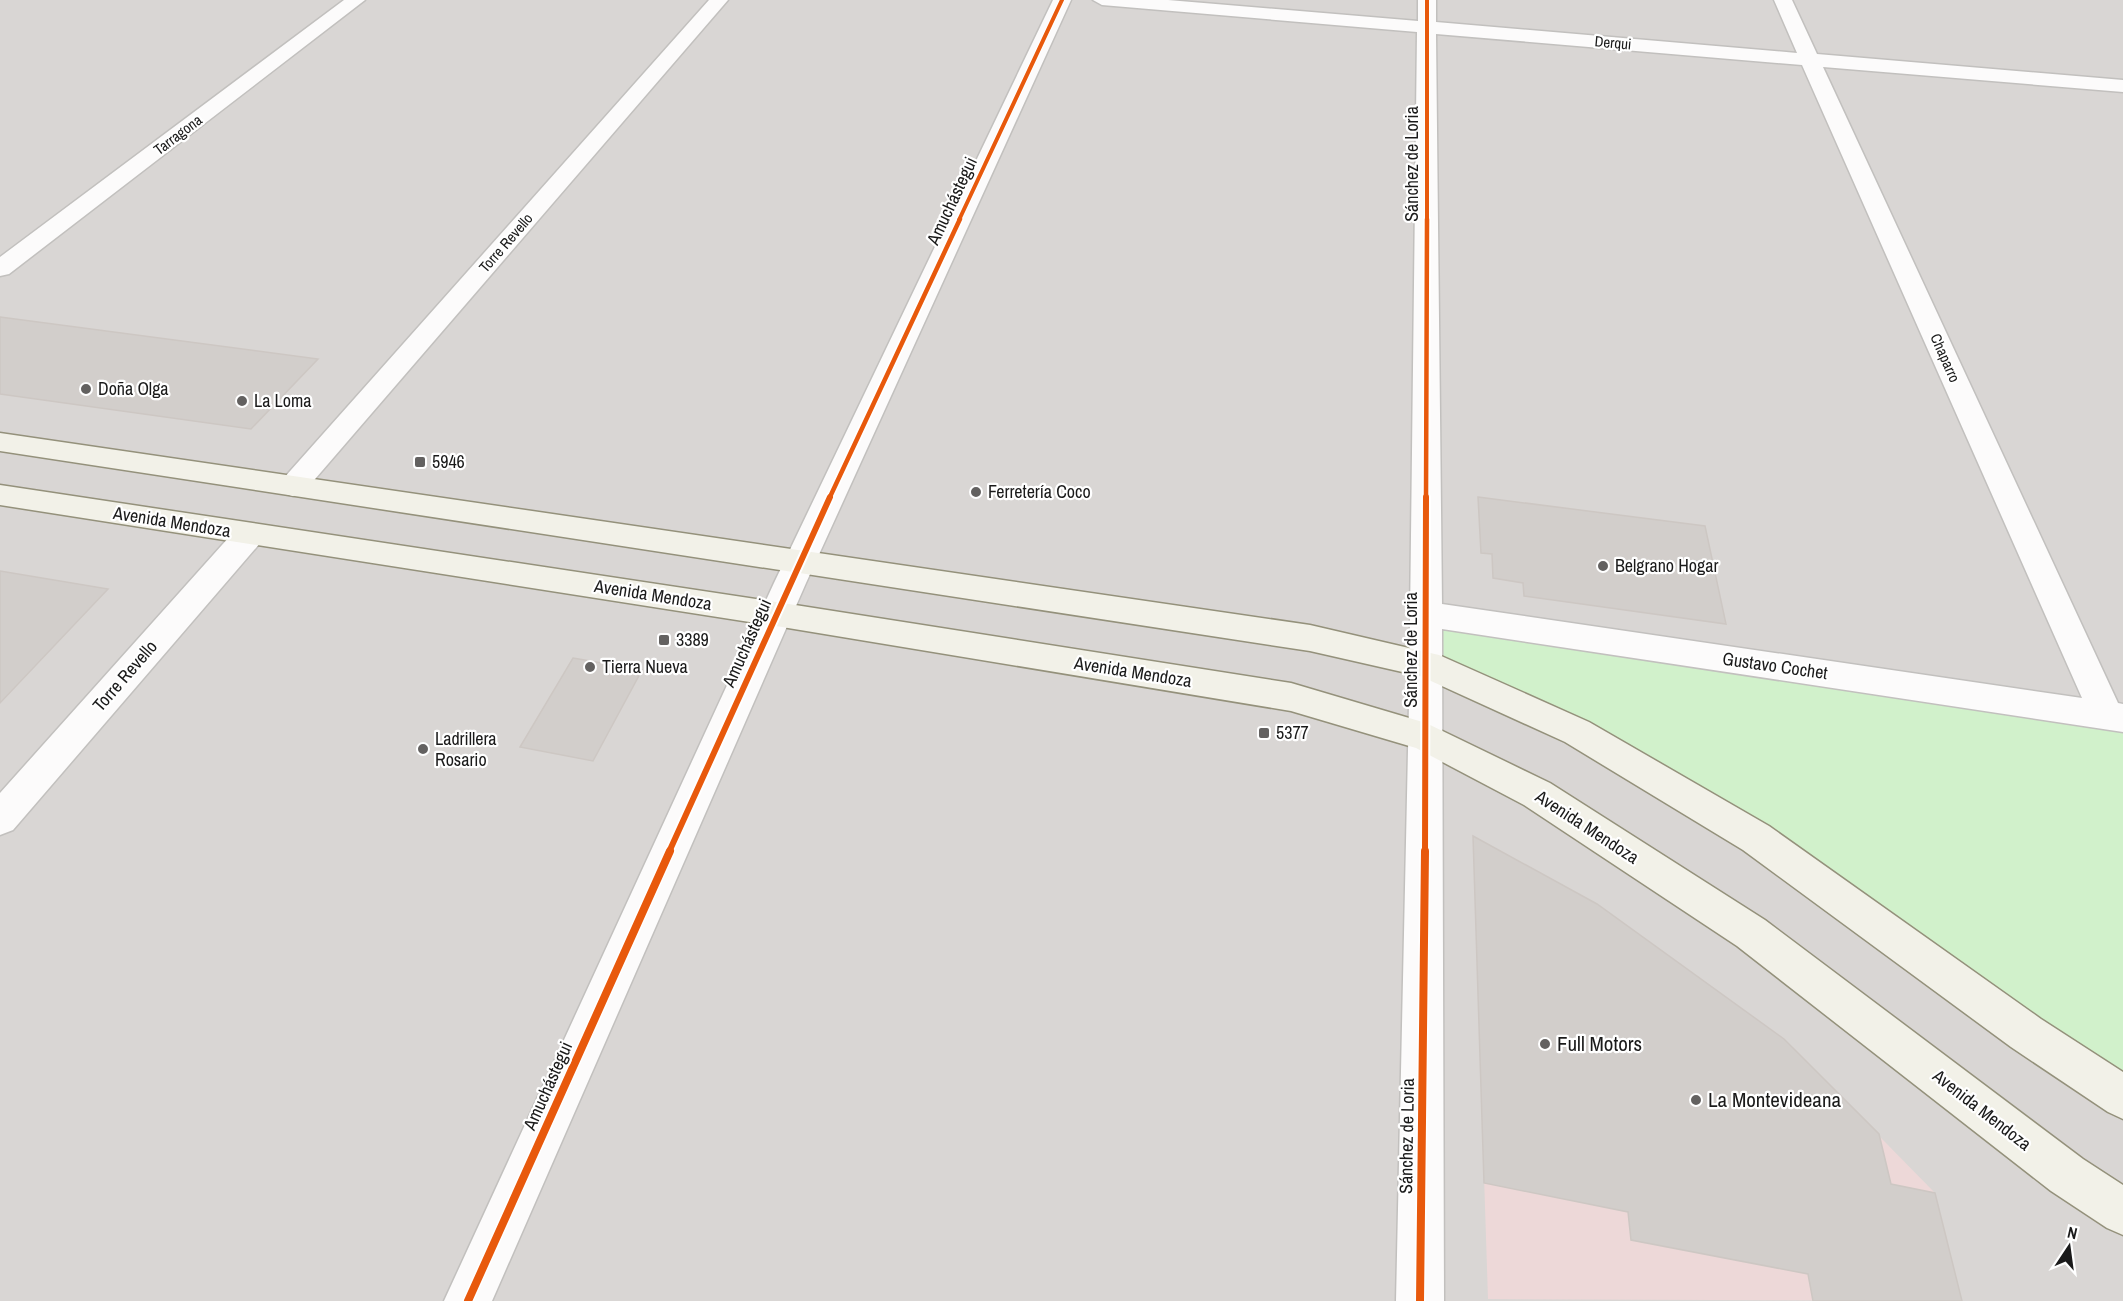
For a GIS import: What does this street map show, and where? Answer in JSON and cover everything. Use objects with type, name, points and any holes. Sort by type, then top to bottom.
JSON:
[{"type":"main road","points":[[0,442],[1310,638],[1426,663],[1577,732],[1756,838],[2026,1033],[2123,1097]]},
{"type":"main road","name":"Avenida Mendoza","points":[[0,495],[776,614],[1291,697],[1426,737],[1537,794],[1751,933],[2067,1175],[2123,1212]]},
{"type":"street","name":"Tarragona","points":[[0,269],[356,0]]},
{"type":"street","name":"Torre Revello","points":[[293,486],[719,0]]},
{"type":"street","name":"Amuchástegui","points":[[468,1301],[776,614],[1062,0]]},
{"type":"street","name":"Derqui","points":[[1102,0],[2123,86]]},
{"type":"street","name":"Sánchez de Loria","points":[[1420,1301],[1426,737],[1427,0]]},
{"type":"street","name":"Chaparro","points":[[1783,0],[2115,717]]},
{"type":"street","name":"Torre Revello","points":[[0,819],[250,534]]},
{"type":"street","name":"Gustavo Cochet","points":[[1426,614],[2115,717]]},
{"type":"shaded area","points":[[0,0],[2123,0],[2123,1301],[0,1301]]},
{"type":"shaded area","points":[[1473,836],[1597,904],[1783,1038],[1935,1193],[1962,1301],[1488,1299]]},
{"type":"green space","points":[[1426,614],[2123,718],[2123,1097],[1756,838],[1427,664]]},
{"type":"building","points":[[0,317],[318,359],[251,429],[0,394]]},
{"type":"building","name":"Belgrano Hogar","points":[[1478,497],[1705,526],[1726,624],[1524,596],[1523,583],[1493,578],[1492,554],[1481,553]]},
{"type":"building","points":[[0,571],[108,589],[0,703]]},
{"type":"building","points":[[573,658],[642,670],[593,761],[520,747]]},
{"type":"building","points":[[1473,836],[1597,904],[1784,1039],[1879,1134],[1891,1184],[1935,1193],[1962,1301],[1813,1301],[1808,1274],[1631,1240],[1628,1212],[1484,1183]]},
{"type":"cycle path","points":[[468,1301],[790,583],[1062,0]]},
{"type":"cycle path","points":[[1420,1301],[1426,704],[1427,0]]},
{"type":"place","name":"Doña Olga","points":[[86,389]]},
{"type":"place","name":"La Loma","points":[[242,401]]},
{"type":"place","name":"5946","points":[[420,462]]},
{"type":"place","name":"Ferretería Coco","points":[[976,492]]},
{"type":"place","name":"Belgrano Hogar","points":[[1603,566]]},
{"type":"place","name":"3389","points":[[664,640]]},
{"type":"place","name":"Tierra Nueva","points":[[590,667]]},
{"type":"place","name":"5377","points":[[1264,733]]},
{"type":"place","name":"Ladrillera Rosario","points":[[423,749]]},
{"type":"place","name":"Full Motors","points":[[1545,1044]]},
{"type":"place","name":"La Montevideana","points":[[1696,1100]]}]
